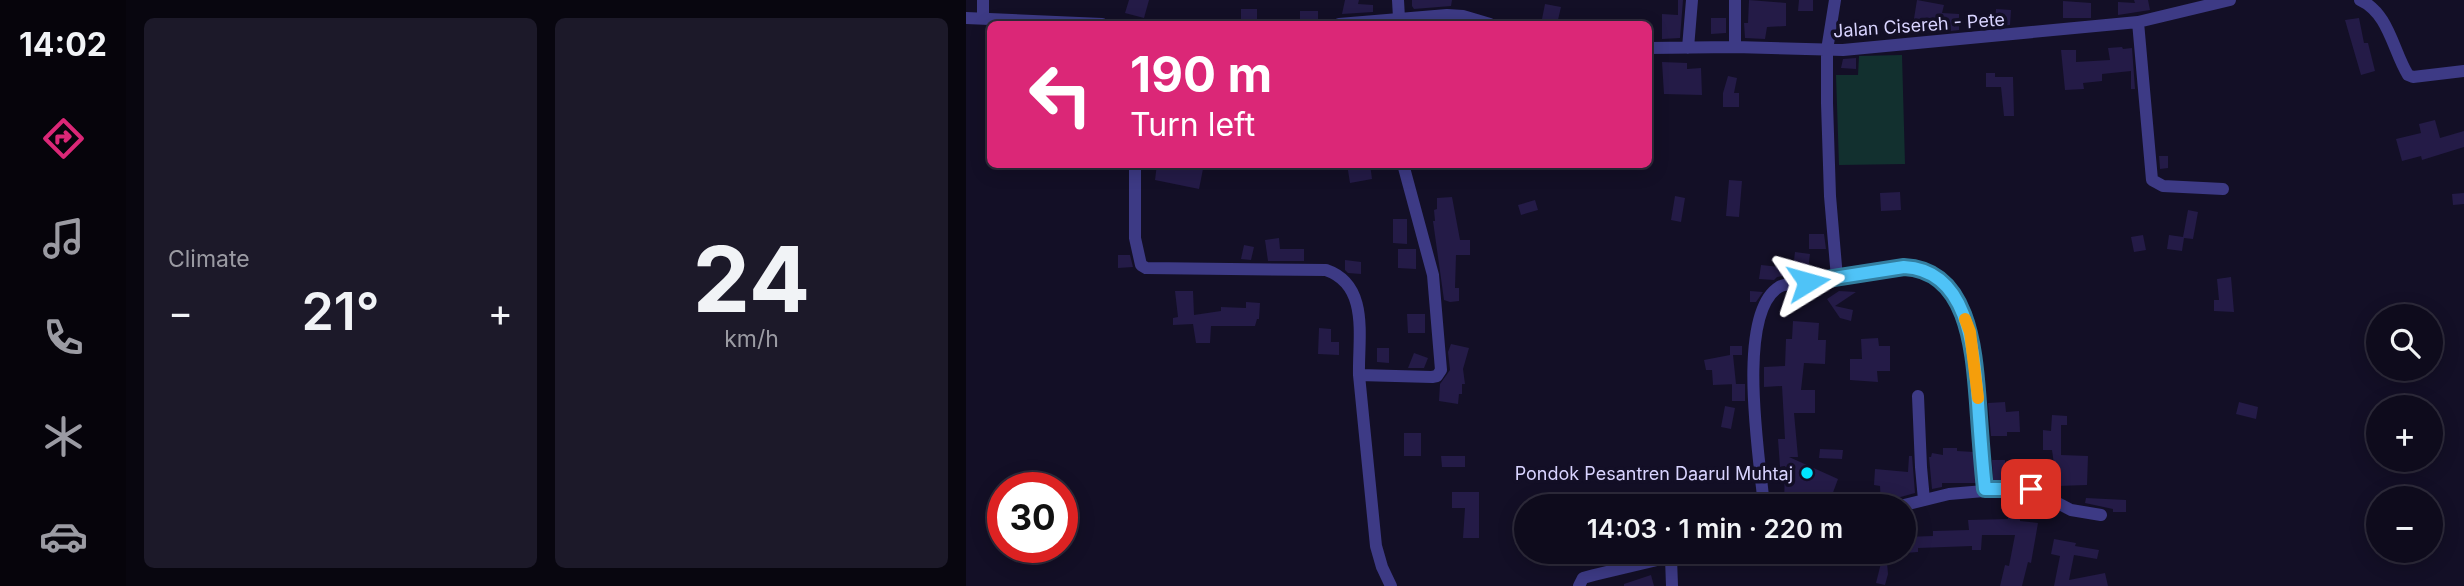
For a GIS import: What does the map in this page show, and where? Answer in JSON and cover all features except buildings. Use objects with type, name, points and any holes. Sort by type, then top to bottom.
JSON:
[{"type":"street","points":[[983,0],[983,18]]},
{"type":"street","points":[[1398,0],[1399,18]]},
{"type":"street","points":[[1688,48],[1692,0]]},
{"type":"street","points":[[1735,0],[1735,47]]},
{"type":"street","points":[[1835,0],[1827,50],[1830,196],[1837,278]]},
{"type":"street","name":"Jalan Cisereh - Pete","points":[[1652,48],[1827,50],[2020,35],[2138,22],[2230,0]]},
{"type":"street","points":[[2360,0],[2383,22],[2408,75],[2413,77],[2464,71]]},
{"type":"street","points":[[1379,21],[1447,15],[1480,21]]},
{"type":"street","points":[[966,18],[1042,21]]},
{"type":"street","points":[[2138,22],[2152,180],[2163,186],[2222,189]]},
{"type":"street","points":[[1135,168],[1135,239],[1141,265],[1146,268],[1326,270],[1342,276],[1352,288],[1357,302],[1359,375],[1376,546],[1391,586]]},
{"type":"street","points":[[1359,375],[1432,377],[1440,373],[1433,275],[1404,168]]},
{"type":"street","points":[[1763,494],[1757,449],[1754,370],[1758,320],[1772,294],[1780,286],[1904,267],[1918,267],[1933,274],[1952,295],[1970,332],[1985,489]]},
{"type":"street","points":[[1918,396],[1924,500]]},
{"type":"street","points":[[1916,502],[1985,489],[2031,489],[2071,510],[2101,515]]},
{"type":"street","points":[[1579,586],[1583,578],[1644,564]]},
{"type":"street","points":[[1671,564],[1672,586]]},
{"type":"green space","points":[[1902,55],[1905,164],[1839,165],[1836,75],[1858,75],[1859,56]]},
{"type":"slow traffic","points":[[1965,319],[1970,332],[1978,398]]},
{"type":"place","name":"Pondok Pesantren Daarul Muhtaj","points":[[1807,473]]},
{"type":"route","points":[[1808,282],[1904,267],[1918,267],[1942,281],[1962,311],[1970,332],[1985,489],[2031,489]]}]
